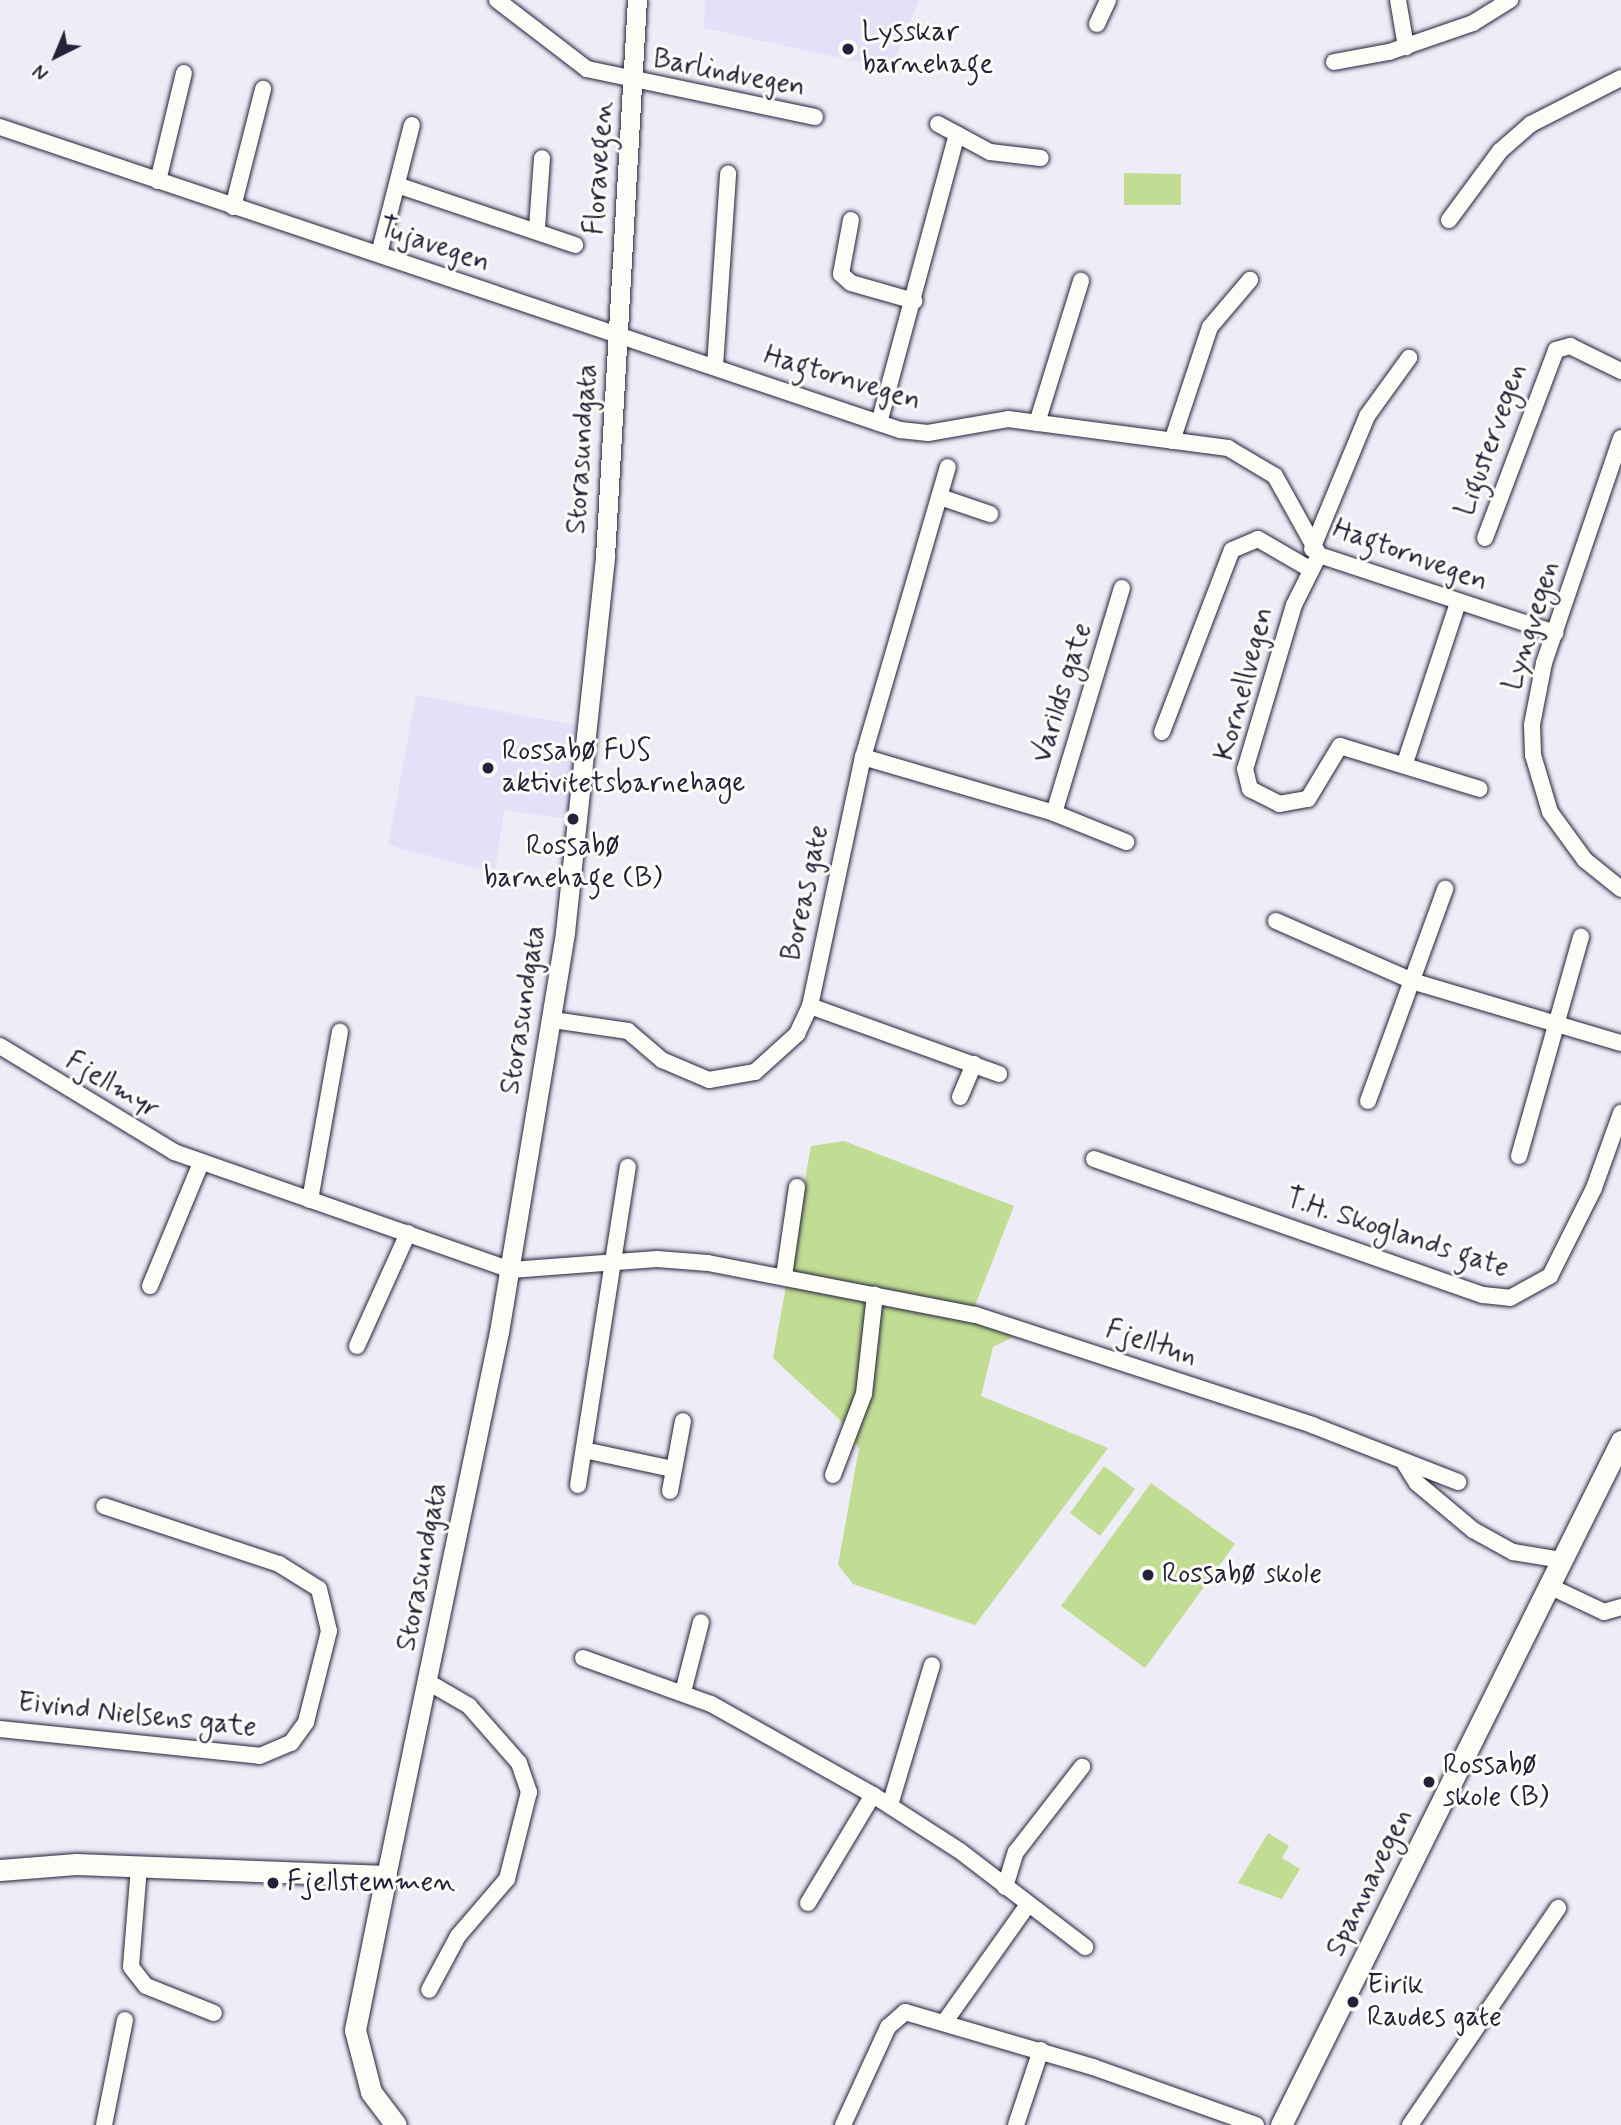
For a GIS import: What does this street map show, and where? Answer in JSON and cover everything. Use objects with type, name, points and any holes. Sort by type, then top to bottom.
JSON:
[{"type":"main road","name":"Spannavegen","points":[[1281,2125],[1621,1441]]},
{"type":"main road","points":[[0,1871],[139,1867],[386,1876]]},
{"type":"main road","name":"Storasundgata","points":[[386,1876],[355,2030],[371,2092],[396,2125]]},
{"type":"street","name":"Barlindvegen","points":[[498,0],[573,61],[634,82],[815,117]]},
{"type":"street","name":"Floravegen","points":[[618,336],[637,0]]},
{"type":"street","points":[[1097,24],[1108,0]]},
{"type":"street","points":[[1398,0],[1406,47]]},
{"type":"street","points":[[1334,62],[1406,47],[1473,23],[1510,0]]},
{"type":"street","points":[[158,181],[184,73]]},
{"type":"street","points":[[1449,220],[1500,151],[1531,124],[1621,78]]},
{"type":"street","points":[[233,207],[263,89]]},
{"type":"street","points":[[938,124],[955,141],[990,152],[1041,158]]},
{"type":"street","points":[[379,254],[412,125]]},
{"type":"street","name":"Tujavegen","points":[[0,128],[618,336]]},
{"type":"street","points":[[878,423],[914,301],[955,141]]},
{"type":"street","points":[[537,228],[542,158]]},
{"type":"street","points":[[715,366],[728,173]]},
{"type":"street","points":[[397,185],[537,228],[575,245]]},
{"type":"street","points":[[851,220],[841,274],[851,284],[914,301]]},
{"type":"street","points":[[1171,441],[1210,327],[1250,280]]},
{"type":"street","points":[[1037,423],[1081,281]]},
{"type":"street","name":"Hagtornvegen","points":[[618,336],[715,366],[878,423],[928,433],[990,418],[1228,448],[1253,459],[1283,488],[1315,552],[1458,603],[1555,633]]},
{"type":"street","name":"Storasundgata","points":[[386,1876],[511,1270],[553,1020],[592,686],[618,336]]},
{"type":"street","name":"Ligustervegen","points":[[1485,538],[1556,349],[1570,346],[1621,371]]},
{"type":"street","name":"Kornellvegen","points":[[1409,358],[1367,416],[1308,568],[1245,769],[1250,789],[1279,804],[1308,799],[1340,746],[1405,763],[1480,789]]},
{"type":"street","name":"Lyngvegen","points":[[1621,438],[1555,633],[1532,725],[1539,784],[1566,837],[1621,889]]},
{"type":"street","name":"Boreas gate","points":[[553,1020],[628,1031],[681,1071],[733,1079],[778,1055],[810,1006],[863,757],[948,467]]},
{"type":"street","points":[[940,497],[990,514]]},
{"type":"street","name":"Kornellvegen","points":[[1162,732],[1231,551],[1258,540],[1308,568]]},
{"type":"street","name":"Varilds gate","points":[[1054,813],[1122,588]]},
{"type":"street","points":[[1405,763],[1458,603]]},
{"type":"street","points":[[863,757],[1054,813],[1126,842]]},
{"type":"street","points":[[1368,1101],[1415,982],[1445,890]]},
{"type":"street","points":[[1276,921],[1415,982],[1621,1043]]},
{"type":"street","points":[[1519,1156],[1560,1025],[1581,937]]},
{"type":"street","points":[[810,1006],[999,1074]]},
{"type":"street","points":[[310,1200],[340,1032]]},
{"type":"street","name":"Fjellmyr","points":[[0,1046],[128,1129],[201,1163],[511,1270]]},
{"type":"street","points":[[960,1097],[974,1063]]},
{"type":"street","name":"T.H. Skoglands gate","points":[[1094,1159],[1483,1295],[1510,1298],[1550,1276],[1594,1188],[1621,1113]]},
{"type":"street","points":[[150,1286],[201,1163]]},
{"type":"street","points":[[578,1485],[616,1261],[628,1167]]},
{"type":"street","points":[[784,1276],[797,1187]]},
{"type":"street","points":[[357,1346],[408,1233]]},
{"type":"street","name":"Fjelltun","points":[[511,1270],[616,1261],[708,1264],[875,1294],[1002,1323],[1312,1425],[1405,1464],[1458,1482]]},
{"type":"street","points":[[832,1475],[864,1394],[875,1294]]},
{"type":"street","points":[[670,1491],[683,1422]]},
{"type":"street","points":[[584,1450],[673,1469]]},
{"type":"street","name":"Fjelltun","points":[[1405,1464],[1417,1483],[1473,1530],[1513,1552],[1562,1560]]},
{"type":"street","name":"Eivind Nielsens gate","points":[[0,1729],[260,1756],[291,1742],[306,1722],[329,1631],[319,1588],[279,1564],[104,1506]]},
{"type":"street","points":[[1549,1586],[1604,1612],[1621,1607]]},
{"type":"street","points":[[683,1692],[701,1622]]},
{"type":"street","points":[[583,1658],[683,1692],[873,1795],[1005,1887],[1084,1947]]},
{"type":"street","points":[[890,1805],[932,1665]]},
{"type":"street","name":"Storasundgata","points":[[428,1682],[469,1706],[519,1763],[530,1792],[507,1879],[458,1936],[429,1990]]},
{"type":"street","points":[[1005,1887],[1016,1852],[1083,1767]]},
{"type":"street","points":[[808,1903],[873,1795]]},
{"type":"street","points":[[139,1867],[131,1967],[146,1986],[214,2013]]},
{"type":"street","points":[[946,2020],[1027,1906]]},
{"type":"street","points":[[1410,2125],[1558,1908]]},
{"type":"street","points":[[843,2125],[894,2018],[905,2012],[946,2020],[1041,2050],[1256,2125]]},
{"type":"street","points":[[104,2125],[125,2021]]},
{"type":"street","points":[[1016,2125],[1041,2050]]},
{"type":"street","points":[[1208,2125],[1211,2108]]},
{"type":"shaded area","name":"Lysskar barnehage","points":[[705,0],[919,0],[891,69],[704,28]]},
{"type":"shaded area","name":"Rossabø FUS aktivitetsbarnehage","points":[[416,695],[579,726],[567,819],[504,810],[495,873],[388,845]]},
{"type":"green space","points":[[1124,173],[1181,174],[1181,205],[1124,205]]},
{"type":"green space","points":[[844,1141],[1014,1206],[971,1316],[1025,1331],[993,1347],[981,1396],[1108,1448],[975,1625],[853,1584],[838,1565],[859,1448],[839,1419],[773,1358],[811,1146]]},
{"type":"green space","points":[[1104,1466],[1135,1489],[1100,1536],[1070,1513]]},
{"type":"green space","name":"Rossabø skole","points":[[1151,1483],[1235,1544],[1145,1668],[1061,1606]]},
{"type":"green space","points":[[1268,1833],[1289,1846],[1282,1858],[1300,1869],[1282,1899],[1238,1883]]},
{"type":"place","name":"Lysskar barnehage","points":[[848,49]]},
{"type":"place","name":"Rossabø FUS aktivitetsbarnehage","points":[[488,768]]},
{"type":"place","name":"Rossabø barnehage (B)","points":[[573,819]]},
{"type":"place","name":"Rossabø skole","points":[[1148,1575]]},
{"type":"place","name":"Rossabø skole (B)","points":[[1429,1782]]},
{"type":"place","name":"Fjellstemmen","points":[[273,1883]]},
{"type":"place","name":"Eirik Raudes gate","points":[[1353,2002]]}]
